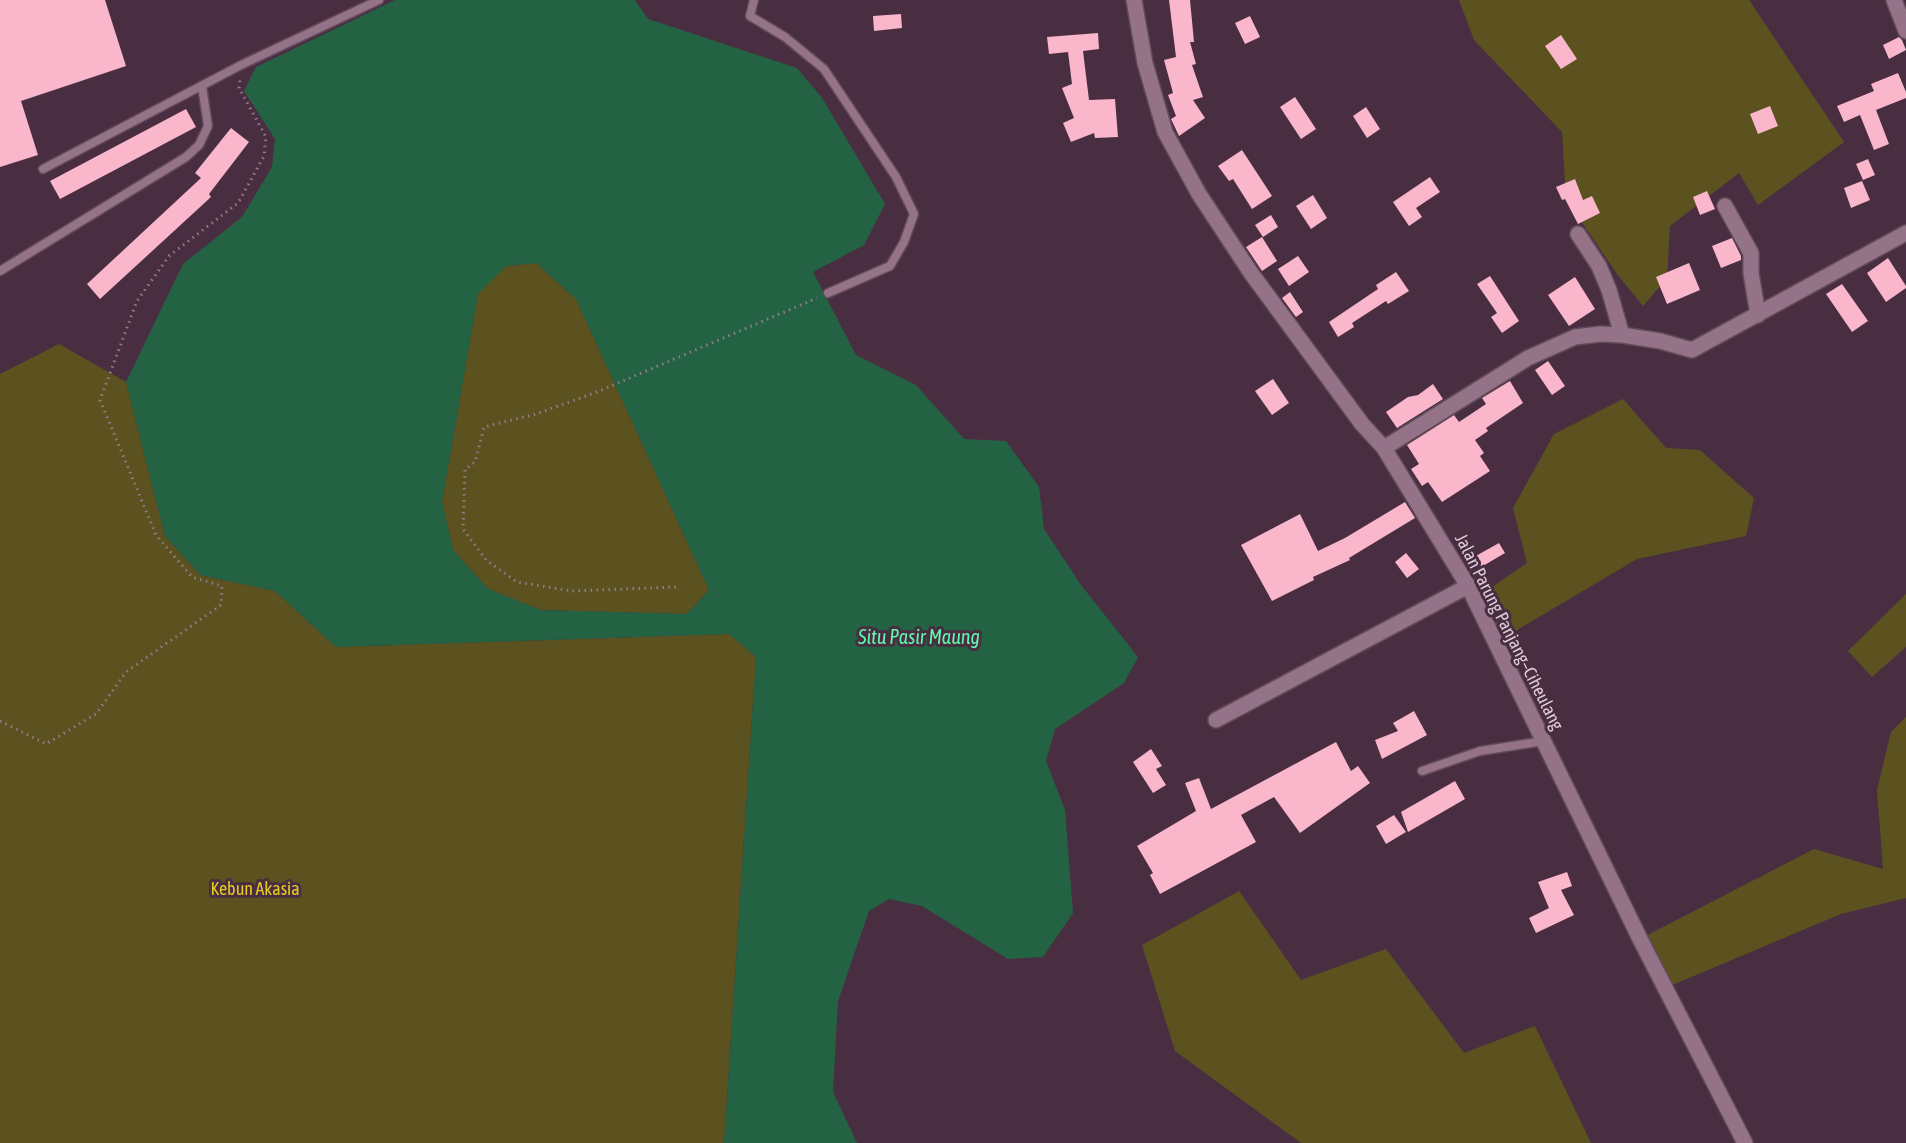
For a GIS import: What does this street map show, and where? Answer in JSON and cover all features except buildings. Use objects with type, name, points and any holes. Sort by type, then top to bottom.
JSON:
[{"type":"street","name":"Jalan Parung Panjang–Ciheulang","points":[[1134,0],[1144,63],[1165,132],[1251,273],[1362,424],[1384,448],[1468,586],[1640,939],[1745,1143]]},
{"type":"street","points":[[1899,4],[1906,31]]},
{"type":"street","points":[[1725,206],[1750,253],[1758,315]]},
{"type":"street","points":[[1384,448],[1528,358],[1575,337],[1600,334],[1622,335],[1660,341],[1692,350],[1906,232]]},
{"type":"street","points":[[1578,234],[1599,266],[1609,290],[1622,335]]},
{"type":"street","points":[[1216,720],[1468,586]]},
{"type":"lane","points":[[43,169],[241,65],[379,0]]},
{"type":"lane","points":[[754,0],[750,16],[785,37],[824,69],[896,177],[914,213],[904,242],[890,266],[828,293]]},
{"type":"lane","points":[[0,271],[186,157],[199,145],[208,126],[202,86]]},
{"type":"lane","points":[[1422,771],[1480,751],[1544,741]]},
{"type":"path","points":[[0,721],[46,744],[96,714],[126,672],[221,605],[222,586],[192,577],[156,535],[100,400],[137,302],[169,256],[238,203],[264,156],[266,136],[239,88],[241,65]]},
{"type":"path","points":[[676,587],[572,591],[517,582],[486,560],[463,529],[465,469],[475,462],[484,427],[536,414],[597,392],[828,293]]},
{"type":"green space","points":[[1459,0],[1749,0],[1844,142],[1758,205],[1739,173],[1670,226],[1667,278],[1643,306],[1617,274],[1566,199],[1562,132],[1474,40]]},
{"type":"green space","points":[[536,263],[576,299],[709,590],[687,614],[541,610],[488,589],[453,550],[442,502],[478,293],[506,266]]},
{"type":"green space","name":"Kebun Akasia","points":[[59,344],[126,382],[165,536],[200,575],[275,591],[336,647],[729,634],[756,657],[724,1143],[0,1143],[0,374]]},
{"type":"green space","points":[[1623,399],[1666,448],[1700,450],[1754,498],[1746,536],[1637,559],[1490,646],[1469,603],[1527,563],[1513,508],[1554,434]]},
{"type":"green space","points":[[1906,594],[1906,647],[1872,677],[1848,651]]},
{"type":"green space","points":[[1906,717],[1906,898],[1841,914],[1658,991],[1634,942],[1814,849],[1883,869],[1877,790],[1891,732]]},
{"type":"green space","points":[[1239,891],[1301,980],[1386,949],[1464,1053],[1535,1026],[1591,1143],[1301,1143],[1175,1051],[1142,945]]},
{"type":"water","name":"Situ Pasir Maung","points":[[395,0],[635,0],[648,19],[797,68],[822,98],[885,204],[864,245],[813,272],[856,355],[916,385],[964,439],[1006,441],[1039,487],[1044,529],[1081,585],[1138,657],[1124,683],[1055,729],[1046,761],[1065,810],[1073,913],[1043,957],[1008,959],[922,906],[889,899],[869,911],[838,1001],[833,1092],[857,1143],[724,1143],[756,657],[729,634],[336,647],[275,591],[200,575],[165,536],[126,382],[183,264],[242,217],[272,167],[275,139],[244,91],[256,67]],"holes":[[[536,263],[576,299],[709,590],[687,614],[541,610],[488,589],[453,550],[442,502],[478,294],[506,266]]]}]
